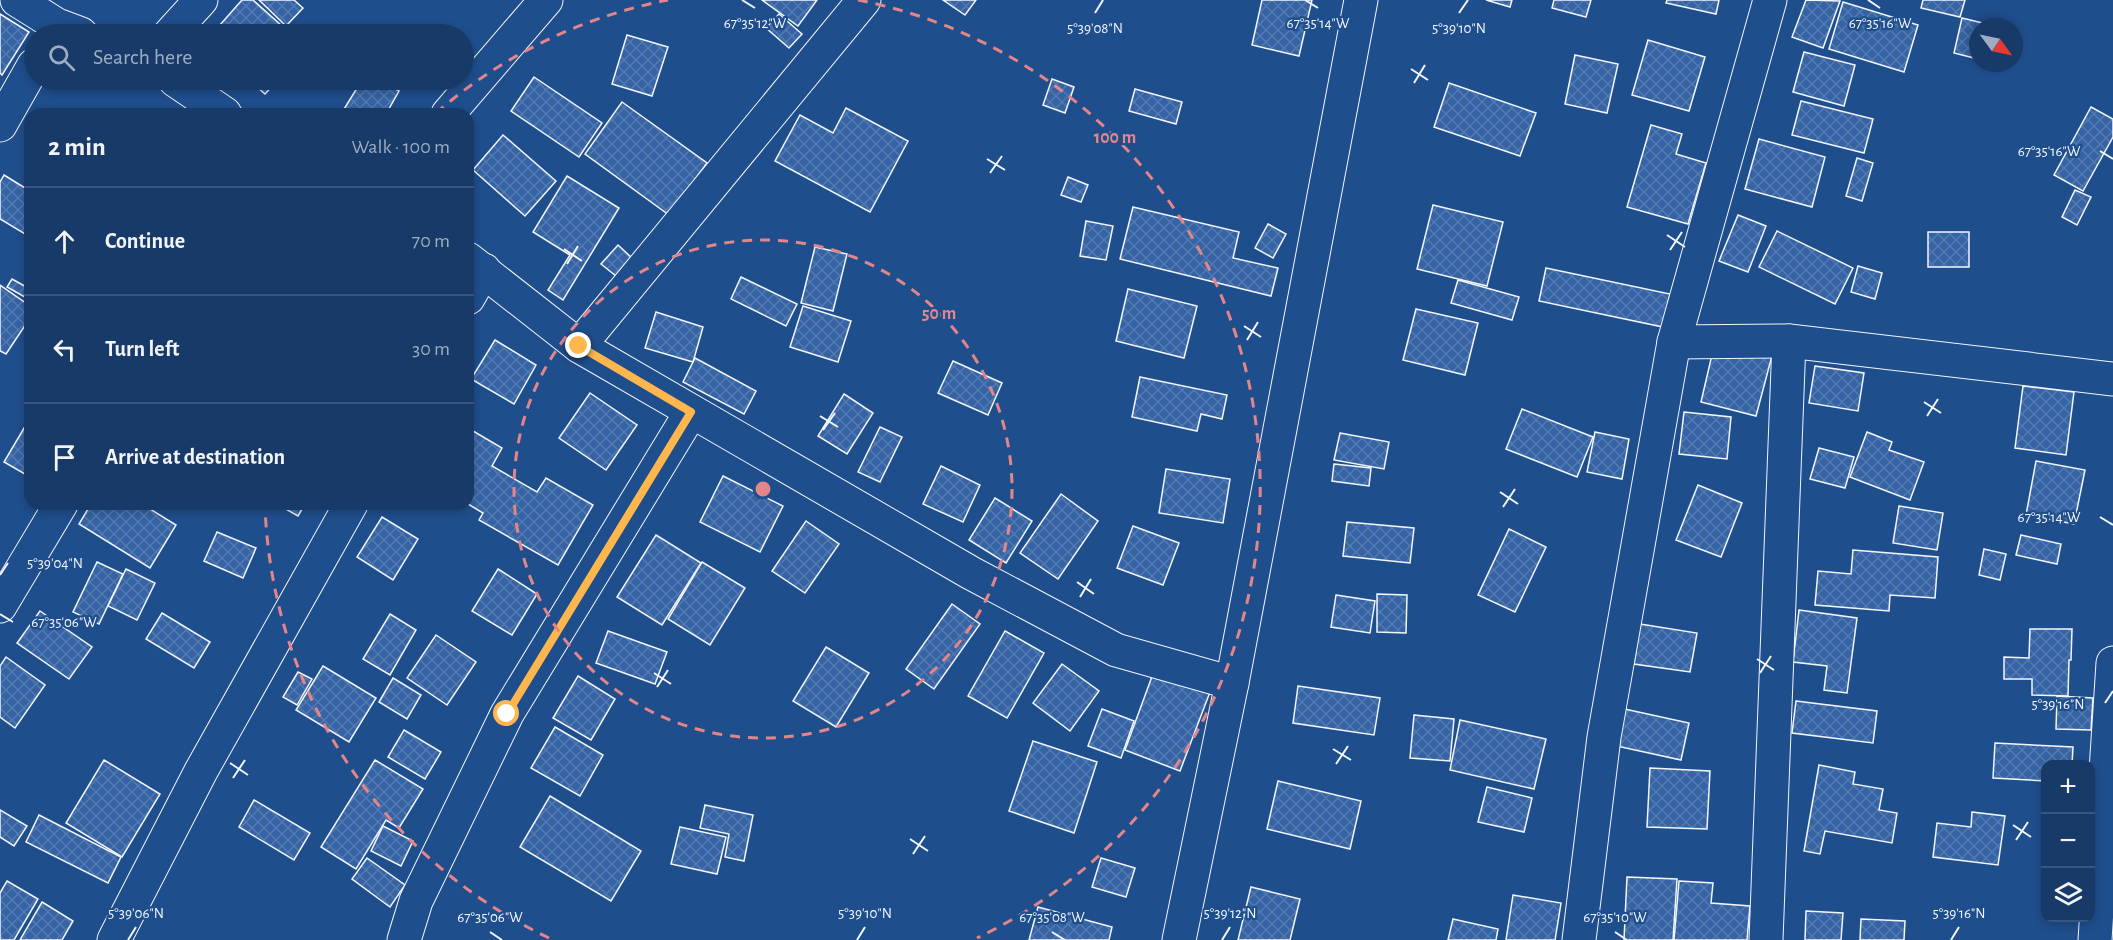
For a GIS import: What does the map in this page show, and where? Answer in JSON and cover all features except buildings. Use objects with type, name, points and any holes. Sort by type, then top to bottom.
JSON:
[{"type":"street","points":[[17,0],[52,24]]},
{"type":"street","points":[[179,24],[201,0]]},
{"type":"street","points":[[474,84],[546,0]]},
{"type":"street","points":[[579,346],[864,0]]},
{"type":"street","points":[[1179,940],[1232,683],[1360,0]]},
{"type":"street","points":[[1579,940],[1604,737],[1674,342],[1770,0]]},
{"type":"street","points":[[0,125],[24,83]]},
{"type":"street","points":[[190,90],[216,108]]},
{"type":"street","points":[[453,108],[469,90]]},
{"type":"street","points":[[476,264],[579,346],[971,573],[1116,650],[1232,683]]},
{"type":"street","points":[[1674,342],[1789,341],[2113,379]]},
{"type":"street","points":[[1766,940],[1789,341]]},
{"type":"street","points":[[404,940],[416,900],[507,714],[691,412]]},
{"type":"street","points":[[0,606],[57,510]]},
{"type":"street","points":[[114,940],[201,771],[348,510]]},
{"type":"street","points":[[2096,940],[2113,663]]},
{"type":"route","points":[[507,714],[691,412],[579,346]]}]
